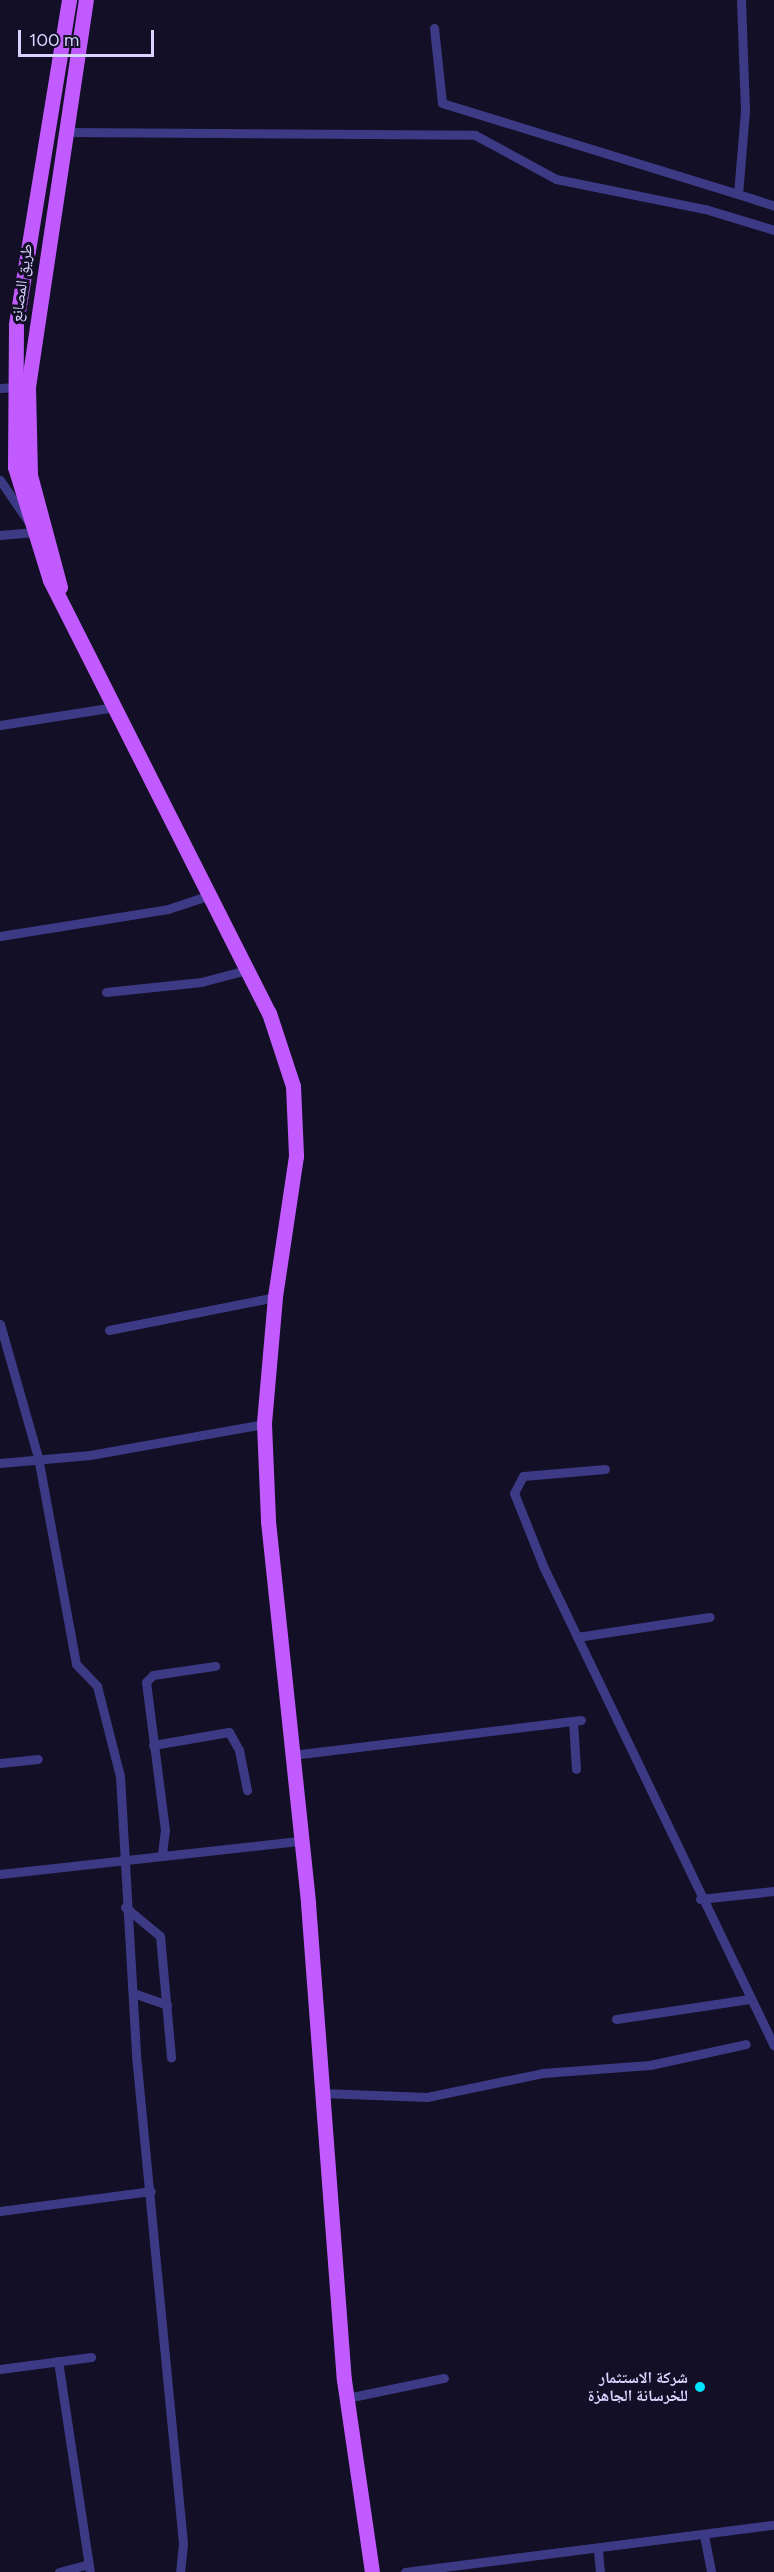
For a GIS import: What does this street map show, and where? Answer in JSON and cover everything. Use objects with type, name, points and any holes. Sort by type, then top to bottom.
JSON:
[{"type":"main road","name":"طريق المصانع","points":[[63,605],[30,527],[15,467],[6,388],[69,0]]},
{"type":"main road","name":"طريق المصانع","points":[[63,605],[30,475],[28,387],[86,0]]},
{"type":"main road","points":[[63,605],[210,895],[282,1045],[296,1108],[292,1191],[275,1297],[264,1424],[273,1592],[301,1841],[347,2398],[372,2572]]},
{"type":"street","points":[[738,194],[745,110],[741,0]]},
{"type":"street","points":[[434,28],[442,103],[774,206]]},
{"type":"street","points":[[65,132],[475,135],[556,179],[705,209],[774,230]]},
{"type":"street","points":[[6,388],[28,387]]},
{"type":"street","points":[[0,480],[30,527],[0,535]]},
{"type":"street","points":[[0,725],[115,707]]},
{"type":"street","points":[[0,936],[168,909],[210,895]]},
{"type":"street","points":[[106,992],[201,982],[247,970]]},
{"type":"street","points":[[109,1329],[275,1297]]},
{"type":"street","points":[[0,1324],[38,1457],[76,1664],[96,1684],[119,1770],[125,1907],[183,2544],[180,2572]]},
{"type":"street","points":[[0,1463],[38,1457],[90,1455],[264,1424]]},
{"type":"street","points":[[605,1469],[528,1475],[514,1486],[577,1637],[700,1899],[774,2046]]},
{"type":"street","points":[[577,1637],[710,1617]]},
{"type":"street","points":[[162,1854],[166,1838],[153,1745],[148,1679],[215,1666]]},
{"type":"street","points":[[292,1755],[577,1721],[576,1769]]},
{"type":"street","points":[[153,1745],[230,1733],[247,1790]]},
{"type":"street","points":[[0,1763],[38,1759]]},
{"type":"street","points":[[0,1874],[162,1854],[301,1841]]},
{"type":"street","points":[[700,1899],[774,1891]]},
{"type":"street","points":[[125,1907],[160,1936],[171,2058]]},
{"type":"street","points":[[133,1993],[167,2005]]},
{"type":"street","points":[[616,2019],[750,1999]]},
{"type":"street","points":[[322,2093],[427,2097],[543,2073],[650,2065],[746,2043]]},
{"type":"street","points":[[0,2211],[151,2191]]},
{"type":"street","points":[[0,2369],[91,2357]]},
{"type":"street","points":[[58,2361],[89,2568],[58,2572]]},
{"type":"street","points":[[347,2398],[444,2378]]},
{"type":"street","points":[[405,2572],[598,2550],[774,2525]]},
{"type":"street","points":[[704,2535],[711,2572]]},
{"type":"street","points":[[598,2550],[600,2572]]},
{"type":"place","name":"شركة الاستثمار للخرسانة الجاهزة","points":[[700,2387]]}]
